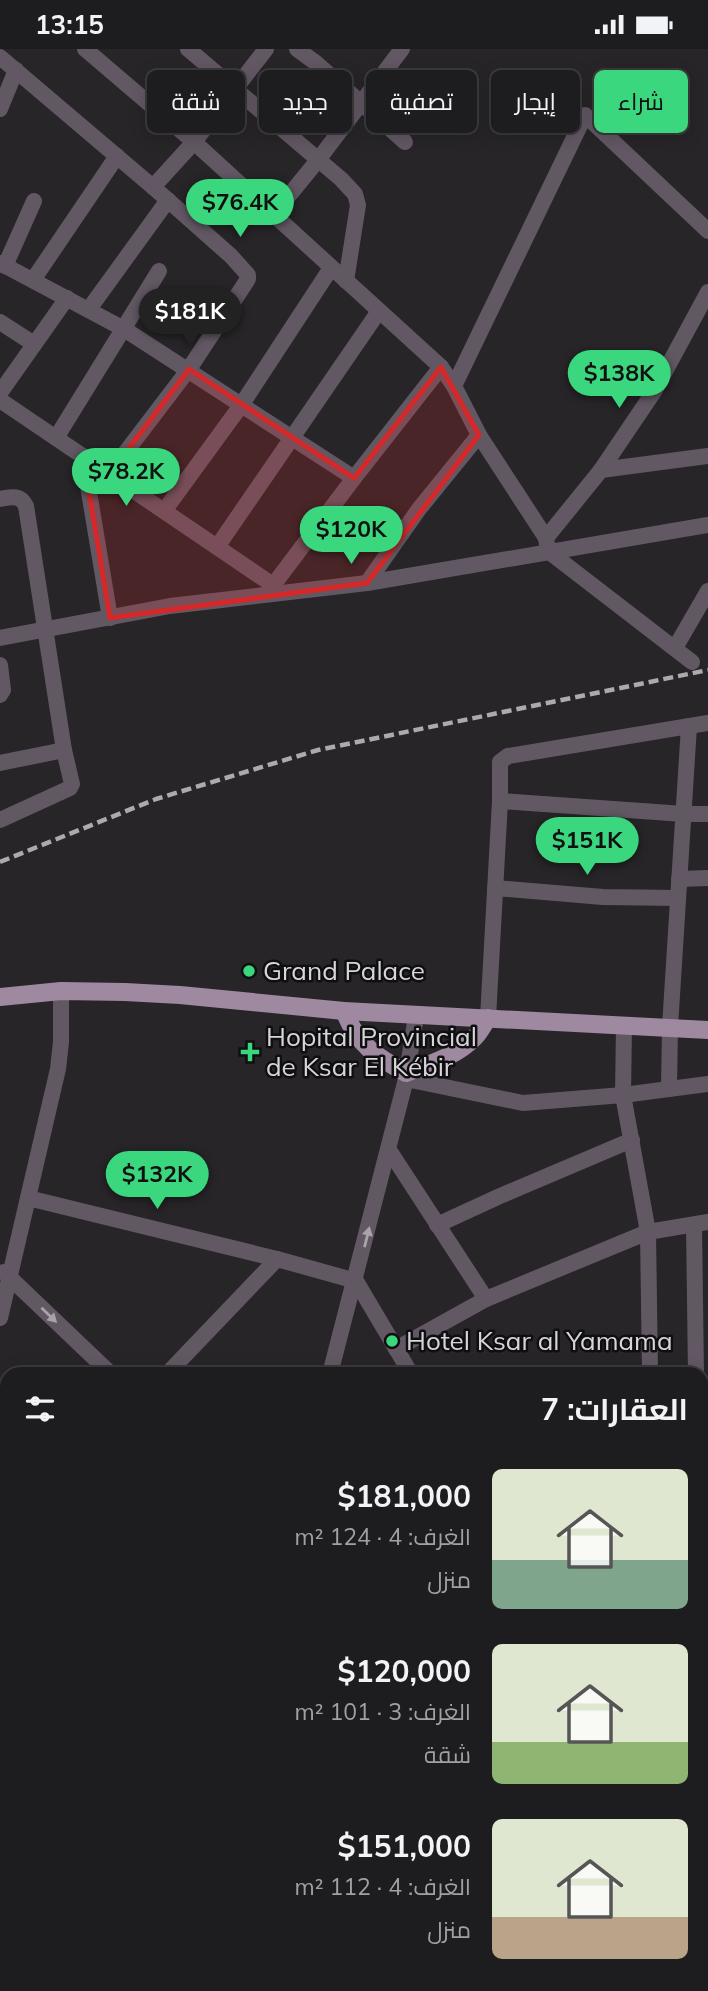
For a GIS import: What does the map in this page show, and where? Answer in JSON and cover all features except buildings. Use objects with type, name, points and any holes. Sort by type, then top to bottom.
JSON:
[{"type":"main road","points":[[0,997],[61,991],[125,992],[416,1016],[708,1030]]},
{"type":"main road","points":[[344,1011],[359,1040],[406,1076],[446,1058],[462,1047],[475,1037],[488,1018]]},
{"type":"street","points":[[188,49],[213,70]]},
{"type":"street","points":[[245,77],[265,49]]},
{"type":"street","points":[[297,49],[405,142]]},
{"type":"street","points":[[273,215],[402,49]]},
{"type":"street","points":[[91,51],[441,367],[479,435],[547,544],[692,662]]},
{"type":"street","points":[[0,57],[168,200],[231,256],[248,275],[188,369],[109,474]]},
{"type":"street","points":[[0,109],[16,70]]},
{"type":"street","points":[[245,98],[355,194],[358,205],[346,281]]},
{"type":"street","points":[[454,386],[585,115],[708,231]]},
{"type":"street","points":[[153,187],[201,133]]},
{"type":"street","points":[[33,280],[117,156]]},
{"type":"street","points":[[89,309],[168,200]]},
{"type":"street","points":[[34,201],[2,265],[124,329],[354,478]]},
{"type":"street","points":[[164,512],[242,404],[331,268]]},
{"type":"street","points":[[56,438],[159,271]]},
{"type":"street","points":[[547,544],[655,390],[708,292]]},
{"type":"street","points":[[0,393],[67,298]]},
{"type":"street","points":[[217,547],[379,311]]},
{"type":"street","points":[[0,322],[34,344]]},
{"type":"street","points":[[270,590],[441,367]]},
{"type":"street","points":[[0,400],[217,547],[270,590]]},
{"type":"street","points":[[367,583],[419,509],[479,435]]},
{"type":"street","points":[[83,456],[110,618]]},
{"type":"street","points":[[601,470],[708,456]]},
{"type":"street","points":[[0,499],[19,498],[26,506],[64,750],[72,784],[70,788],[0,820]]},
{"type":"street","points":[[0,638],[270,590],[367,583],[547,544],[708,524]]},
{"type":"street","points":[[675,648],[708,591]]},
{"type":"street","points":[[0,665],[3,689],[0,695]]},
{"type":"street","points":[[488,1018],[500,762],[508,756],[708,723]]},
{"type":"street","points":[[669,1089],[670,1027],[689,726]]},
{"type":"street","points":[[0,763],[64,750]]},
{"type":"street","points":[[500,801],[708,814]]},
{"type":"street","points":[[679,879],[708,878]]},
{"type":"street","points":[[495,888],[603,897],[678,898]]},
{"type":"street","points":[[0,1318],[4,1272],[28,1198],[60,1056],[61,991]]},
{"type":"street","points":[[332,1367],[389,1150],[416,1016]]},
{"type":"street","points":[[624,1025],[623,1095],[648,1232],[650,1367]]},
{"type":"street","points":[[406,1076],[523,1103],[623,1095],[708,1084]]},
{"type":"street","points":[[437,1226],[632,1140]]},
{"type":"street","points":[[389,1150],[486,1299]]},
{"type":"street","points":[[28,1198],[356,1281],[407,1367]]},
{"type":"street","points":[[397,1349],[486,1299],[648,1232],[701,1224],[696,1367]]},
{"type":"street","points":[[174,1367],[277,1259]]},
{"type":"street","points":[[4,1272],[104,1367]]},
{"type":"highlighted area","points":[[441,367],[479,435],[367,583],[110,618],[83,456],[109,474],[189,369],[354,478]]},
{"type":"railway","points":[[0,862],[156,799],[318,750],[708,670]]},
{"type":"place","name":"Grand Palace","points":[[249,971]]},
{"type":"place","name":"Hopital Provincial de Ksar El Kébir","points":[[250,1052]]},
{"type":"place","name":"Hotel Ksar al Yamama","points":[[392,1341]]}]
